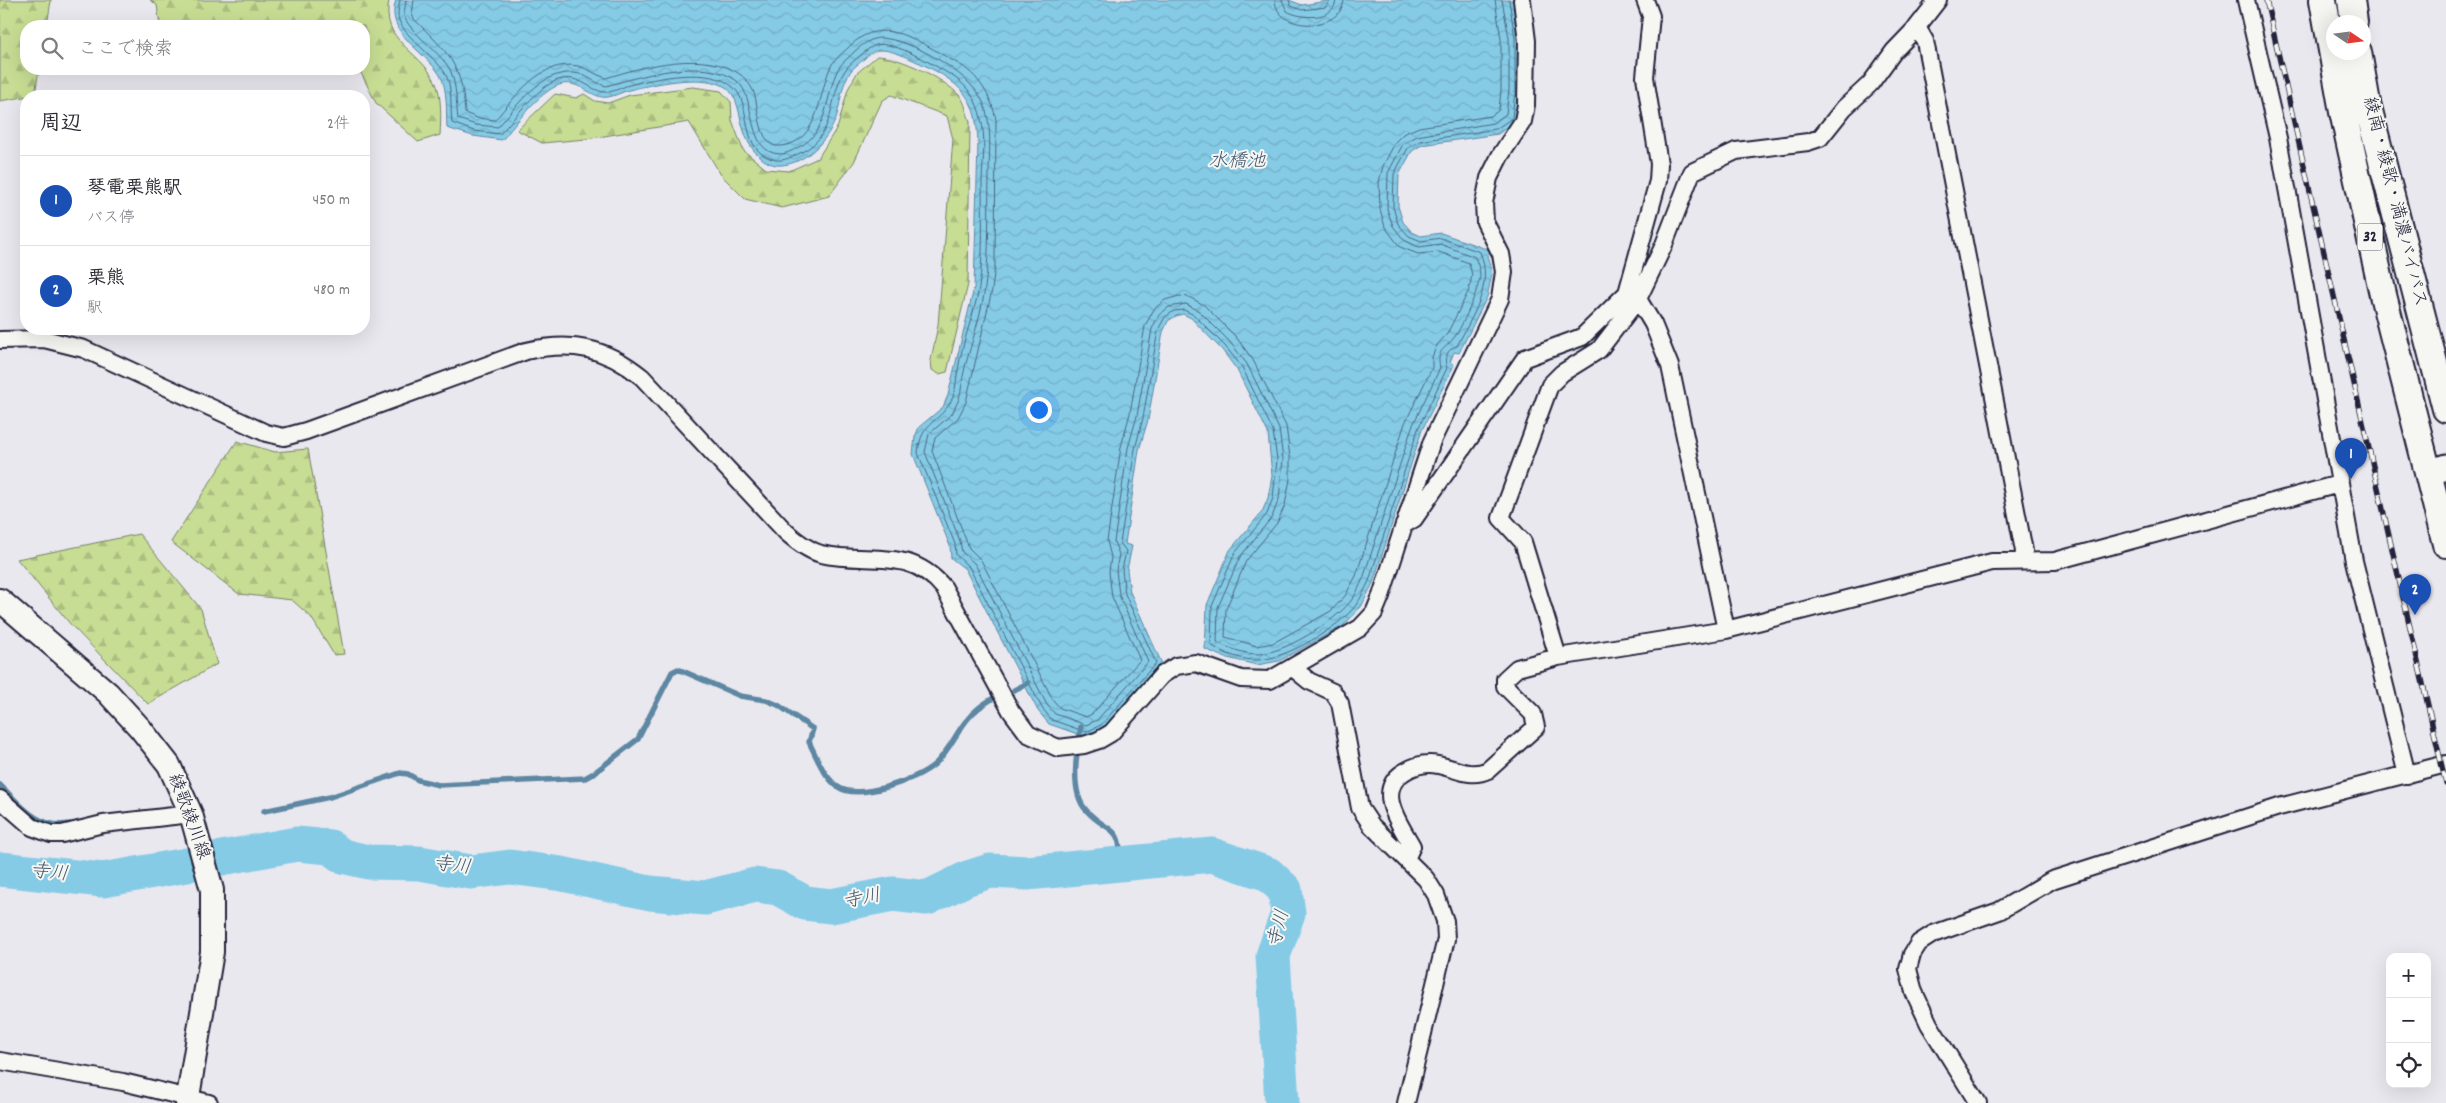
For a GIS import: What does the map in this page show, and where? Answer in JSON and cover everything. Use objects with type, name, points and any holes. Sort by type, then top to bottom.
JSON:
[{"type":"highway","name":"綾南・綾歌・満濃バイパス","points":[[2323,0],[2339,93],[2383,295],[2437,470],[2446,544]]},
{"type":"highway","points":[[2351,0],[2353,15]]},
{"type":"highway","name":"綾南・綾歌・満濃バイパス","points":[[2359,60],[2367,104],[2446,409]]},
{"type":"main road","name":"綾歌綾川線","points":[[0,600],[108,693],[140,728],[169,765],[191,814],[212,890],[212,952],[195,1102]]},
{"type":"street","points":[[0,340],[44,339],[84,349],[266,433],[284,437],[306,431],[526,351],[557,345],[590,349],[625,364],[642,377],[786,532],[801,545],[826,555],[893,558],[911,563],[936,579],[944,588],[1011,711],[1028,734],[1058,748],[1076,746],[1099,740],[1111,733],[1162,675],[1176,666],[1196,663],[1241,679],[1270,680],[1360,628],[1374,613],[1382,596],[1432,441],[1500,299],[1504,272],[1500,254],[1485,222],[1484,204],[1489,178],[1500,156],[1523,121],[1526,105],[1527,40],[1522,0]]},
{"type":"street","points":[[1404,525],[1414,519],[1525,358],[1582,337],[1633,296],[1658,181],[1659,164],[1645,77],[1651,16],[1645,0]]},
{"type":"street","points":[[1558,657],[1523,542],[1501,518],[1550,385],[1562,373],[1599,350],[1663,247],[1692,172],[1736,151],[1808,142],[1820,138],[1844,108],[1870,84],[1894,50],[1917,27],[1938,0]]},
{"type":"street","points":[[2246,0],[2278,138],[2354,561],[2407,774]]},
{"type":"street","points":[[1917,27],[1925,41],[2024,551],[2023,561]]},
{"type":"street","points":[[1633,296],[1653,324],[1670,366],[1726,630]]},
{"type":"street","points":[[1406,859],[1412,846],[1390,804],[1391,788],[1398,776],[1414,766],[1430,764],[1467,774],[1480,774],[1488,770],[1536,727],[1533,714],[1505,686],[1505,678],[1517,668],[1558,657],[1726,630],[1992,562],[2054,560],[2339,484]]},
{"type":"street","points":[[1293,668],[1309,681],[1333,692],[1340,703],[1360,808],[1372,826],[1426,879],[1436,895],[1445,921],[1446,939],[1406,1103]]},
{"type":"street","points":[[1978,1103],[1929,1024],[1914,992],[1908,969],[1912,954],[1919,944],[1933,934],[1999,911],[2052,880],[2279,807],[2446,764]]},
{"type":"street","points":[[0,799],[32,827],[51,834],[62,834],[103,824],[191,814]]},
{"type":"street","points":[[0,1061],[123,1082],[195,1102]]},
{"type":"green space","points":[[0,0],[51,0],[48,20],[20,20],[20,75],[38,75],[36,90],[20,90],[20,98],[0,101]]},
{"type":"green space","points":[[150,0],[389,0],[388,14],[390,26],[403,44],[420,60],[435,81],[441,107],[440,135],[418,142],[376,103],[362,75],[370,75],[370,20],[159,20],[157,5]]},
{"type":"green space","points":[[877,56],[909,64],[953,89],[962,99],[970,122],[968,284],[947,372],[939,374],[932,370],[931,360],[938,325],[953,139],[947,116],[891,95],[882,101],[854,162],[829,196],[782,208],[745,199],[721,175],[689,122],[586,139],[542,143],[517,130],[555,94],[576,98],[584,94],[595,101],[608,103],[630,95],[693,87],[721,91],[731,102],[732,120],[743,150],[766,169],[789,171],[818,158],[838,126],[848,89],[857,73]]},
{"type":"green space","points":[[237,441],[275,452],[308,449],[344,654],[334,655],[311,617],[292,600],[239,594],[171,542]]},
{"type":"green space","points":[[139,534],[201,609],[217,664],[148,704],[71,625],[17,559]]},
{"type":"water","name":"水橋池","points":[[396,0],[1289,0],[1302,5],[1334,0],[1513,0],[1519,60],[1517,120],[1498,134],[1422,145],[1412,151],[1399,175],[1398,206],[1403,222],[1412,232],[1421,236],[1441,233],[1492,251],[1487,255],[1492,274],[1487,297],[1459,353],[1454,352],[1450,362],[1454,365],[1422,430],[1373,583],[1361,607],[1343,626],[1279,661],[1257,665],[1223,657],[1205,649],[1207,605],[1230,550],[1262,512],[1268,498],[1272,476],[1268,433],[1237,370],[1222,350],[1191,318],[1183,314],[1176,316],[1168,321],[1163,332],[1148,420],[1139,450],[1125,544],[1132,546],[1127,570],[1130,592],[1162,664],[1104,729],[1086,737],[1049,724],[1038,711],[965,569],[951,558],[950,546],[913,454],[915,437],[919,427],[943,407],[948,395],[974,288],[978,135],[976,121],[966,95],[942,75],[928,67],[897,53],[881,50],[874,51],[852,70],[846,79],[835,121],[821,143],[799,160],[782,165],[767,162],[751,147],[746,137],[738,107],[729,91],[722,85],[701,80],[663,83],[629,90],[608,97],[596,95],[573,84],[559,85],[535,102],[502,140],[473,136],[447,128],[443,81],[433,66],[400,32],[394,12]]},
{"type":"waterway","points":[[264,811],[330,797],[400,773],[439,785],[585,778],[638,739],[672,672],[678,669],[740,696],[766,700],[778,705],[813,729],[809,742],[821,766],[833,783],[847,791],[859,792],[888,787],[927,770],[944,754],[972,714],[995,697]]},
{"type":"waterway","points":[[1014,690],[1028,683]]},
{"type":"waterway","points":[[1081,727],[1076,770],[1077,792],[1086,810],[1116,835],[1119,841],[1121,864]]},
{"type":"waterway","points":[[0,785],[23,808],[39,820],[59,825],[70,824]]},
{"type":"waterway","name":"寺川","points":[[222,858],[297,844],[330,847],[342,856],[368,862],[419,863],[471,872],[510,867],[562,874],[650,893],[705,898],[755,885],[778,888],[805,903],[831,906],[893,894],[927,898],[968,878],[990,871],[1027,873],[1212,855],[1268,874],[1285,890],[1288,913],[1273,956],[1282,1103]]},
{"type":"waterway","name":"寺川","points":[[0,869],[103,880],[187,865]]},
{"type":"railway","points":[[2266,0],[2446,784]]},
{"type":"place","name":"琴電栗熊駅","points":[[2351,479]]},
{"type":"place","name":"栗熊","points":[[2415,615]]}]
